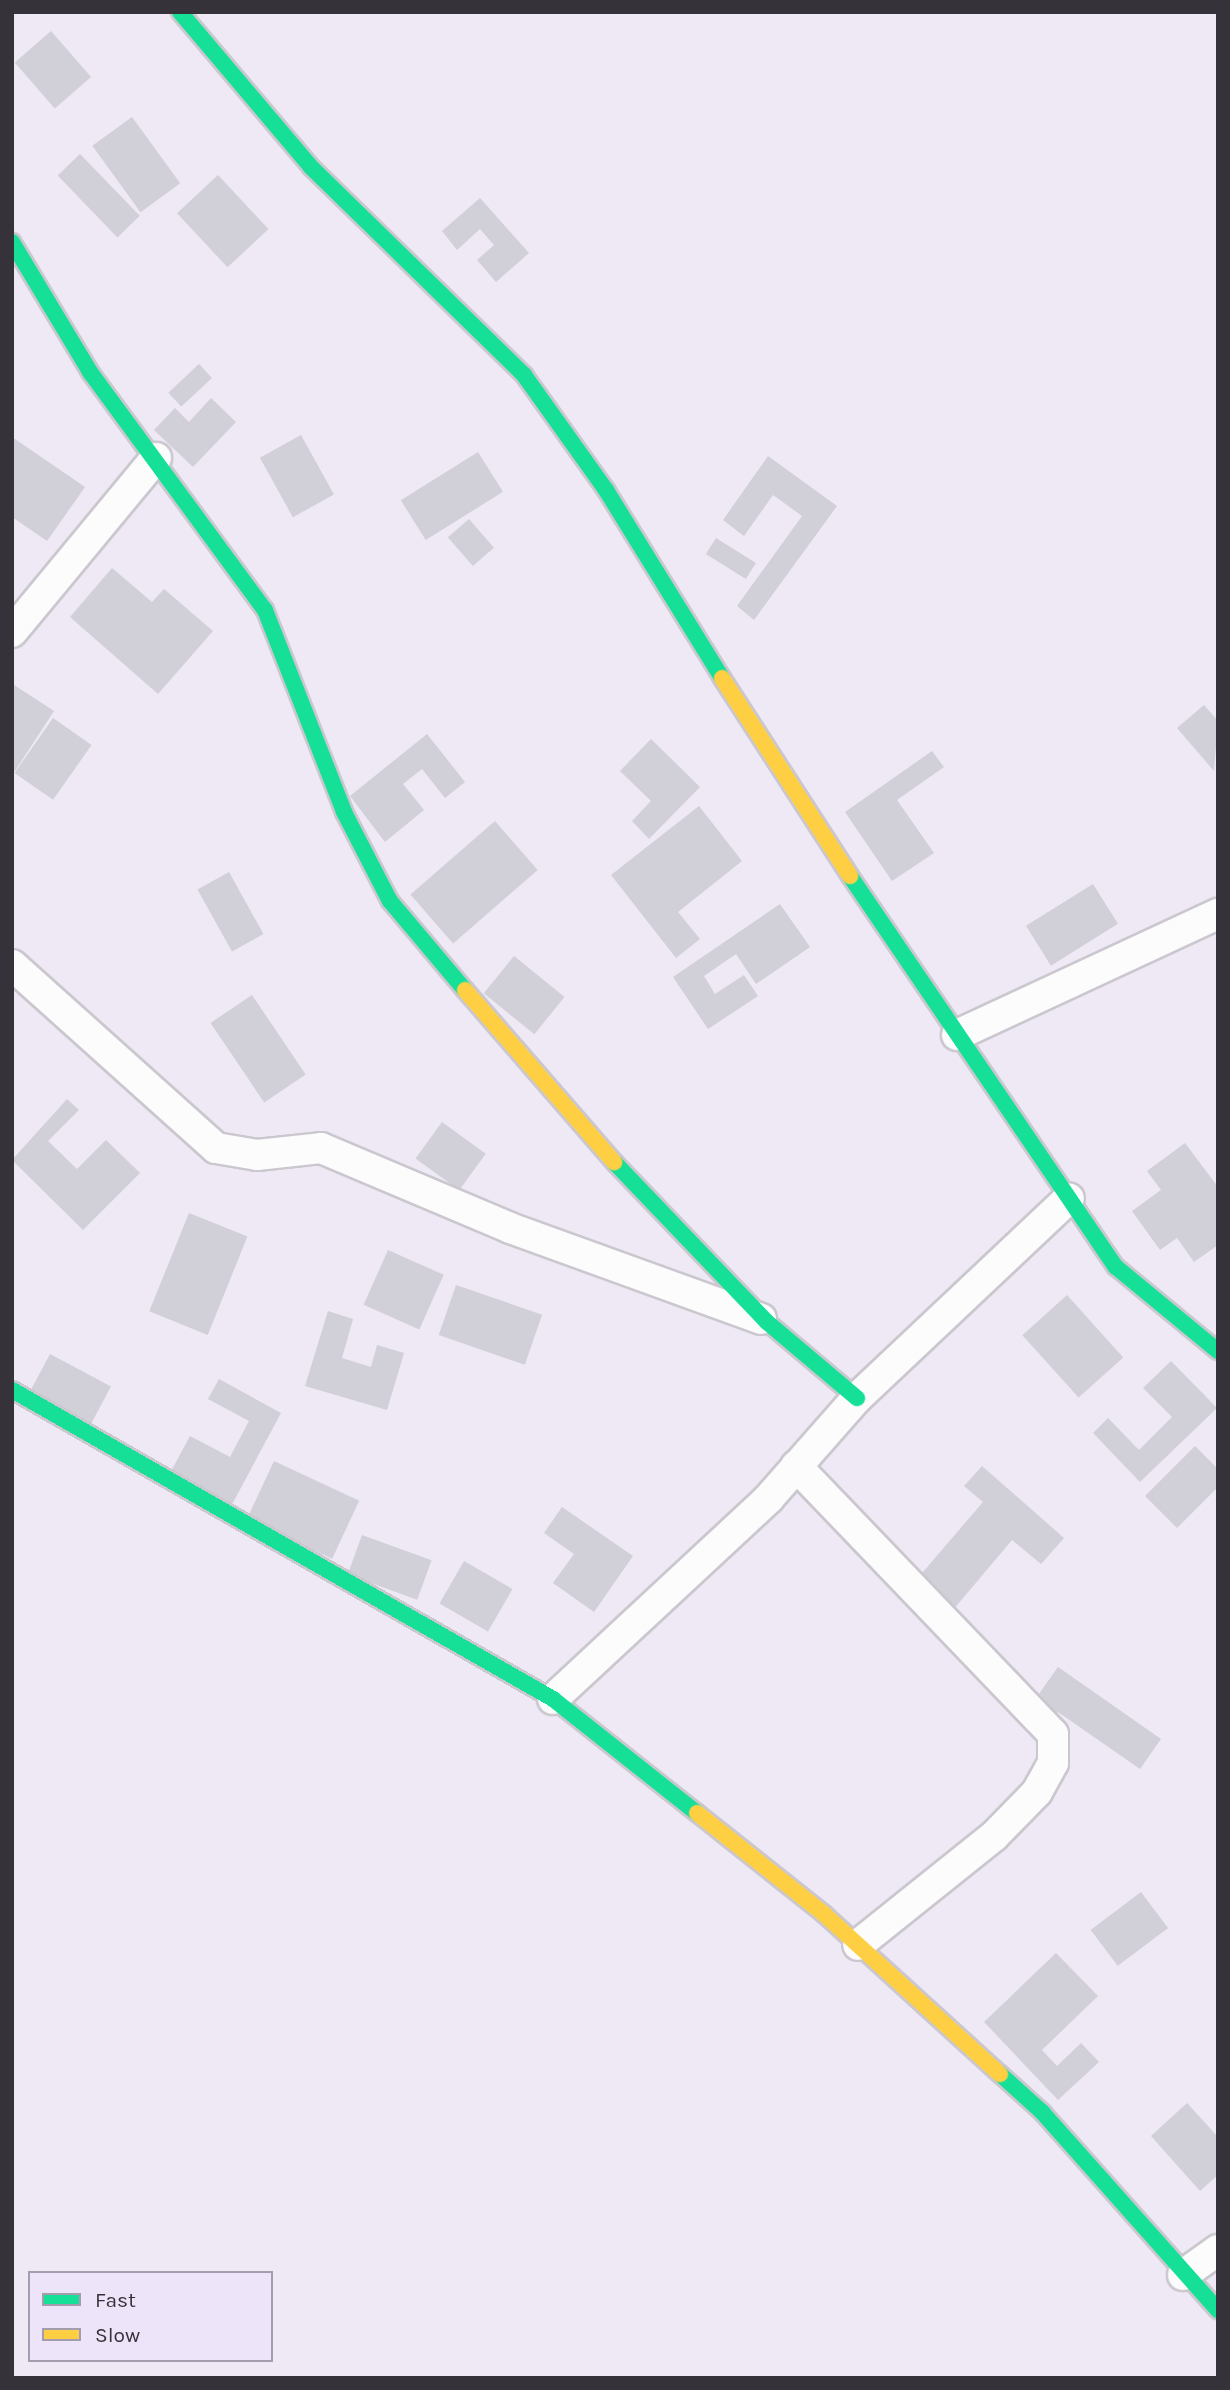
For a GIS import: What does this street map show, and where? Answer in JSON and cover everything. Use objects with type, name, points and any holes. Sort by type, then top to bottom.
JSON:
[{"type":"street","points":[[180,12],[311,167],[524,375],[606,490],[790,788],[1116,1266],[1218,1351]]},
{"type":"street","points":[[12,242],[90,372],[156,458],[265,610],[303,694],[344,812],[390,901],[586,1133],[767,1322],[857,1398]]},
{"type":"street","points":[[12,632],[156,458]]},
{"type":"street","points":[[957,1035],[1218,914]]},
{"type":"street","points":[[12,965],[216,1148],[257,1155],[321,1149],[510,1228],[767,1322]]},
{"type":"street","points":[[553,1699],[796,1466],[857,1398],[1069,1198]]},
{"type":"street","points":[[12,1390],[553,1699],[858,1945],[1042,2112],[1183,2275],[1218,2310]]},
{"type":"street","points":[[796,1466],[1053,1734],[1053,1763],[1037,1793],[994,1836],[858,1945]]},
{"type":"street","points":[[1183,2275],[1218,2250]]},
{"type":"building","points":[[51,31],[91,77],[55,109],[15,62]]},
{"type":"building","points":[[132,117],[180,183],[141,212],[92,146]]},
{"type":"building","points":[[80,154],[140,216],[117,237],[58,176]]},
{"type":"building","points":[[218,175],[268,229],[228,267],[177,213]]},
{"type":"building","points":[[480,198],[529,253],[496,282],[477,260],[494,245],[480,229],[457,250],[442,231]]},
{"type":"building","points":[[199,364],[212,378],[181,407],[168,393]]},
{"type":"building","points":[[211,398],[236,422],[193,467],[154,430],[175,408],[189,422]]},
{"type":"building","points":[[301,435],[334,494],[293,517],[260,458]]},
{"type":"building","points":[[12,437],[85,487],[47,541],[12,517]]},
{"type":"building","points":[[478,452],[503,492],[426,540],[401,500]]},
{"type":"building","points":[[768,456],[837,506],[754,620],[737,606],[802,516],[773,495],[744,536],[723,520]]},
{"type":"building","points":[[469,519],[494,548],[473,566],[448,537]]},
{"type":"building","points":[[716,538],[756,563],[746,579],[706,554]]},
{"type":"building","points":[[112,568],[152,602],[164,589],[213,631],[158,694],[70,617]]},
{"type":"building","points":[[14,685],[54,711],[15,771],[12,769]]},
{"type":"building","points":[[1204,705],[1218,721],[1214,771],[1177,728]]},
{"type":"building","points":[[53,718],[92,745],[53,800],[15,773]]},
{"type":"building","points":[[427,734],[465,782],[445,798],[422,769],[403,784],[424,810],[385,842],[350,796]]},
{"type":"building","points":[[651,739],[700,787],[649,839],[632,821],[651,801],[620,771]]},
{"type":"building","points":[[932,751],[944,767],[897,800],[934,853],[892,881],[845,812]]},
{"type":"building","points":[[699,806],[742,861],[678,912],[700,939],[676,958],[611,875]]},
{"type":"building","points":[[495,821],[538,870],[453,944],[410,894]]},
{"type":"building","points":[[229,872],[263,934],[232,952],[198,889]]},
{"type":"building","points":[[1093,884],[1118,924],[1051,966],[1026,926]]},
{"type":"building","points":[[780,904],[810,947],[756,984],[736,954],[704,976],[715,994],[744,975],[758,996],[708,1029],[673,977]]},
{"type":"building","points":[[514,956],[565,997],[534,1034],[484,993]]},
{"type":"building","points":[[252,995],[306,1075],[264,1103],[211,1023]]},
{"type":"building","points":[[67,1099],[79,1110],[48,1141],[77,1169],[106,1140],[140,1173],[83,1230],[12,1160]]},
{"type":"building","points":[[442,1122],[486,1154],[459,1190],[416,1158]]},
{"type":"building","points":[[1185,1143],[1218,1187],[1218,1245],[1194,1262],[1177,1238],[1160,1250],[1132,1211],[1161,1190],[1147,1171]]},
{"type":"building","points":[[189,1213],[247,1237],[208,1335],[149,1311]]},
{"type":"building","points":[[388,1250],[444,1275],[419,1330],[364,1305]]},
{"type":"building","points":[[456,1285],[542,1315],[525,1365],[439,1335]]},
{"type":"building","points":[[1067,1295],[1123,1357],[1079,1398],[1022,1335]]},
{"type":"building","points":[[328,1311],[353,1319],[342,1358],[371,1367],[377,1345],[404,1353],[387,1410],[305,1386]]},
{"type":"building","points":[[50,1354],[111,1386],[90,1426],[29,1394]]},
{"type":"building","points":[[1171,1361],[1217,1408],[1140,1482],[1093,1433],[1108,1418],[1139,1450],[1172,1417],[1143,1388]]},
{"type":"building","points":[[219,1379],[281,1413],[229,1510],[168,1477],[190,1436],[230,1457],[249,1421],[208,1399]]},
{"type":"building","points":[[1195,1446],[1218,1469],[1218,1487],[1177,1528],[1145,1496]]},
{"type":"building","points":[[274,1461],[359,1501],[332,1559],[247,1519]]},
{"type":"building","points":[[982,1466],[1064,1538],[1041,1564],[1012,1540],[953,1610],[917,1579],[983,1502],[964,1486]]},
{"type":"building","points":[[562,1507],[633,1556],[594,1612],[553,1583],[574,1554],[544,1533]]},
{"type":"building","points":[[362,1535],[432,1560],[417,1600],[348,1574]]},
{"type":"building","points":[[464,1561],[512,1589],[488,1631],[440,1603]]},
{"type":"building","points":[[1058,1667],[1161,1739],[1140,1769],[1058,1712],[1051,1723],[1029,1708]]},
{"type":"building","points":[[1141,1892],[1168,1928],[1118,1966],[1091,1930]]},
{"type":"building","points":[[1056,1953],[1098,1996],[1042,2050],[1057,2066],[1081,2043],[1099,2062],[1058,2100],[984,2022]]},
{"type":"building","points":[[1187,2103],[1218,2137],[1218,2175],[1200,2191],[1151,2136]]},
{"type":"traffic: fast","points":[[180,12],[311,167],[524,375],[606,490],[722,678]]},
{"type":"traffic: fast","points":[[12,242],[90,372],[265,610],[344,812],[390,901],[465,990]]},
{"type":"traffic: fast","points":[[850,876],[1116,1267],[1218,1351]]},
{"type":"traffic: fast","points":[[614,1162],[767,1322],[857,1398]]},
{"type":"traffic: fast","points":[[12,1390],[553,1699],[697,1813]]},
{"type":"traffic: fast","points":[[1000,2074],[1042,2112],[1218,2310]]},
{"type":"traffic: slow","points":[[722,678],[850,876]]},
{"type":"traffic: slow","points":[[465,990],[614,1162]]},
{"type":"traffic: slow","points":[[697,1813],[824,1914],[1000,2074]]}]
